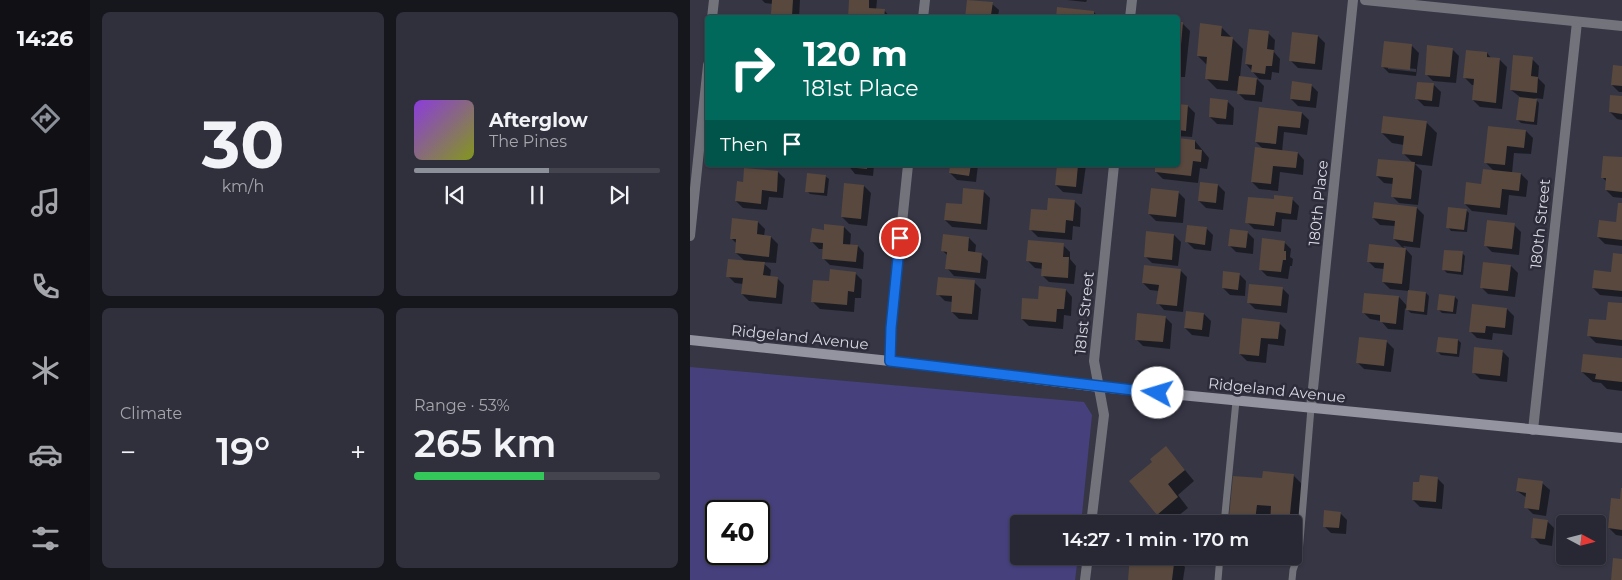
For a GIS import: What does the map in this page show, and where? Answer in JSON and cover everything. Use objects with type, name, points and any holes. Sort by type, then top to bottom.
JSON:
[{"type":"street","points":[[712,15],[714,0]]},
{"type":"street","points":[[923,15],[925,0]]},
{"type":"street","points":[[1130,15],[1132,0]]},
{"type":"street","name":"180th Place","points":[[1311,408],[1353,0]]},
{"type":"street","points":[[1365,0],[1622,26]]},
{"type":"street","name":"180th Street","points":[[1533,430],[1577,22]]},
{"type":"street","points":[[690,236],[705,94]]},
{"type":"street","points":[[890,361],[891,328],[908,167]]},
{"type":"street","name":"181st Street","points":[[1093,515],[1104,415],[1094,361],[1114,167]]},
{"type":"street","name":"Ridgeland Avenue","points":[[690,340],[890,361],[1099,387],[1622,438]]},
{"type":"street","points":[[1085,580],[1087,565]]},
{"type":"lane","points":[[1225,515],[1236,401]]},
{"type":"lane","points":[[1292,580],[1299,552],[1311,408]]},
{"type":"lane","points":[[1218,580],[1220,565]]},
{"type":"shaded area","points":[[690,367],[1084,402],[1092,415],[1082,515],[1010,515],[1010,565],[1077,565],[1075,580],[690,580]]},
{"type":"building","points":[[772,0],[793,0],[792,15],[771,14]]},
{"type":"building","points":[[849,0],[869,0],[869,8],[885,9],[884,15],[848,15]]},
{"type":"building","points":[[967,0],[993,2],[991,15],[965,15]]},
{"type":"building","points":[[1057,7],[1094,11],[1094,15],[1056,15]]},
{"type":"building","points":[[1180,22],[1183,22],[1180,56]]},
{"type":"building","points":[[1200,23],[1222,26],[1221,36],[1233,37],[1228,81],[1205,79],[1207,57],[1197,56]]},
{"type":"building","points":[[1249,29],[1269,31],[1267,49],[1274,50],[1272,66],[1266,66],[1265,74],[1251,72],[1252,65],[1245,64]]},
{"type":"building","points":[[1292,32],[1318,35],[1315,64],[1289,61]]},
{"type":"building","points":[[1384,41],[1412,44],[1410,70],[1381,67]]},
{"type":"building","points":[[1427,45],[1453,48],[1450,77],[1425,75]]},
{"type":"building","points":[[1466,50],[1487,52],[1487,57],[1500,58],[1496,103],[1472,100],[1474,79],[1463,78]]},
{"type":"building","points":[[1513,55],[1533,57],[1531,76],[1538,77],[1537,93],[1510,90]]},
{"type":"building","points":[[1613,65],[1622,66],[1622,86],[1611,85]]},
{"type":"building","points":[[1239,76],[1257,78],[1255,95],[1237,94]]},
{"type":"building","points":[[1292,81],[1312,84],[1310,101],[1290,99]]},
{"type":"building","points":[[1417,82],[1434,83],[1432,101],[1415,99]]},
{"type":"building","points":[[1610,95],[1622,96],[1622,114],[1609,112]]},
{"type":"building","points":[[1519,97],[1537,99],[1534,122],[1516,120]]},
{"type":"building","points":[[1210,98],[1228,100],[1226,119],[1209,117]]},
{"type":"building","points":[[1180,104],[1188,105],[1186,131],[1180,130]]},
{"type":"building","points":[[1259,107],[1302,112],[1300,128],[1278,126],[1276,144],[1255,142]]},
{"type":"building","points":[[1383,116],[1427,121],[1422,156],[1402,154],[1404,136],[1381,133]]},
{"type":"building","points":[[1488,126],[1526,130],[1524,148],[1507,146],[1505,165],[1484,163]]},
{"type":"building","points":[[1180,138],[1195,140],[1195,149],[1202,150],[1201,162],[1193,161],[1191,176],[1155,172],[1155,167],[1180,167]]},
{"type":"building","points":[[1255,147],[1298,152],[1296,168],[1273,166],[1271,184],[1251,182]]},
{"type":"building","points":[[1603,156],[1622,157],[1622,192],[1605,190],[1606,178],[1601,178]]},
{"type":"building","points":[[1378,159],[1415,162],[1411,199],[1391,197],[1393,178],[1376,176]]},
{"type":"building","points":[[846,167],[867,167],[867,169]]},
{"type":"building","points":[[950,167],[971,167],[969,176],[949,173]]},
{"type":"building","points":[[1057,167],[1078,167],[1076,187],[1055,185]]},
{"type":"building","points":[[744,168],[778,171],[777,192],[762,190],[761,204],[735,201],[737,181],[743,182]]},
{"type":"building","points":[[1483,169],[1521,173],[1519,191],[1502,189],[1500,208],[1464,204],[1466,182],[1481,184]]},
{"type":"building","points":[[807,173],[826,175],[824,193],[805,192]]},
{"type":"building","points":[[1200,182],[1218,184],[1216,203],[1198,201]]},
{"type":"building","points":[[844,183],[864,185],[861,219],[841,217]]},
{"type":"building","points":[[963,188],[984,190],[981,224],[944,220],[946,203],[962,204]]},
{"type":"building","points":[[1151,188],[1179,191],[1176,217],[1148,214]]},
{"type":"building","points":[[1274,195],[1293,197],[1291,214],[1276,212],[1274,226],[1245,223],[1248,197],[1274,199]]},
{"type":"building","points":[[1048,198],[1075,200],[1073,221],[1066,220],[1065,233],[1029,230],[1031,209],[1047,210]]},
{"type":"building","points":[[1374,202],[1417,207],[1413,242],[1393,239],[1395,221],[1372,218]]},
{"type":"building","points":[[1618,203],[1622,203],[1622,240],[1597,237],[1599,220],[1616,222]]},
{"type":"building","points":[[1448,207],[1467,209],[1464,230],[1446,228]]},
{"type":"building","points":[[732,218],[758,221],[757,234],[771,236],[769,257],[735,253],[736,239],[730,239]]},
{"type":"building","points":[[1487,220],[1515,223],[1512,249],[1484,246]]},
{"type":"building","points":[[824,224],[844,226],[843,244],[858,245],[856,262],[822,259],[823,243],[810,242],[812,228],[824,230]]},
{"type":"building","points":[[1187,225],[1207,227],[1205,245],[1185,242]]},
{"type":"building","points":[[1230,229],[1248,231],[1246,248],[1228,246]]},
{"type":"building","points":[[1146,231],[1174,234],[1172,260],[1144,257]]},
{"type":"building","points":[[943,234],[969,237],[968,251],[982,253],[980,273],[945,269],[947,252],[941,251]]},
{"type":"building","points":[[1262,238],[1285,241],[1284,251],[1286,251],[1286,260],[1283,260],[1281,272],[1259,270]]},
{"type":"building","points":[[1028,240],[1064,243],[1063,257],[1069,257],[1068,278],[1041,276],[1042,263],[1026,261]]},
{"type":"building","points":[[1369,244],[1406,248],[1402,284],[1382,282],[1384,263],[1367,262]]},
{"type":"building","points":[[1444,250],[1463,251],[1461,272],[1442,270]]},
{"type":"building","points":[[1613,253],[1622,254],[1622,291],[1592,288],[1594,270],[1611,272]]},
{"type":"building","points":[[728,259],[765,262],[763,275],[778,277],[776,298],[741,294],[743,278],[726,277]]},
{"type":"building","points":[[1483,262],[1511,265],[1508,291],[1480,288]]},
{"type":"building","points":[[1144,265],[1181,269],[1177,306],[1156,304],[1159,285],[1142,283]]},
{"type":"building","points":[[830,269],[856,272],[854,292],[848,291],[847,305],[811,302],[813,280],[829,281]]},
{"type":"building","points":[[1223,271],[1240,273],[1238,290],[1222,288]]},
{"type":"building","points":[[938,277],[975,280],[972,314],[951,312],[952,296],[936,295]]},
{"type":"building","points":[[1249,284],[1283,287],[1281,306],[1247,303]]},
{"type":"building","points":[[1039,286],[1066,289],[1064,309],[1057,309],[1056,322],[1021,319],[1022,298],[1038,299]]},
{"type":"building","points":[[1408,290],[1426,292],[1424,312],[1406,310]]},
{"type":"building","points":[[1364,293],[1399,296],[1396,324],[1380,322],[1380,315],[1362,313]]},
{"type":"building","points":[[1439,294],[1455,296],[1453,312],[1437,310]]},
{"type":"building","points":[[1608,302],[1622,303],[1622,340],[1587,336],[1589,319],[1606,320]]},
{"type":"building","points":[[1472,304],[1507,308],[1505,328],[1486,326],[1485,333],[1469,332]]},
{"type":"building","points":[[1186,311],[1204,313],[1202,330],[1184,328]]},
{"type":"building","points":[[1137,313],[1166,316],[1163,342],[1135,340]]},
{"type":"building","points":[[1242,318],[1280,322],[1278,339],[1261,338],[1259,356],[1239,354]]},
{"type":"building","points":[[1359,337],[1387,340],[1384,366],[1356,363]]},
{"type":"building","points":[[1438,337],[1458,339],[1457,354],[1436,352]]},
{"type":"building","points":[[1474,347],[1503,350],[1500,376],[1472,373]]},
{"type":"building","points":[[1583,354],[1622,358],[1622,382],[1595,379],[1596,374],[1581,372]]},
{"type":"building","points":[[1166,446],[1185,470],[1168,484],[1178,497],[1157,515],[1129,481],[1152,462],[1150,459]]},
{"type":"building","points":[[1263,471],[1294,474],[1290,515],[1270,515],[1271,506],[1257,505],[1256,515],[1229,515],[1233,476],[1262,478]]},
{"type":"building","points":[[1420,475],[1438,477],[1436,502],[1412,500],[1413,482],[1419,482]]},
{"type":"building","points":[[1518,478],[1543,481],[1539,510],[1524,508],[1526,493],[1516,491]]},
{"type":"building","points":[[1621,488],[1622,530],[1608,528],[1611,498],[1620,499]]},
{"type":"building","points":[[1324,510],[1341,512],[1339,528],[1323,527]]},
{"type":"building","points":[[1533,518],[1548,520],[1545,539],[1531,538]]},
{"type":"building","points":[[1613,558],[1622,559],[1622,580],[1611,580]]},
{"type":"building","points":[[1129,565],[1174,565],[1172,580],[1128,580]]},
{"type":"route","points":[[900,238],[891,328],[890,361],[1158,393]]}]
